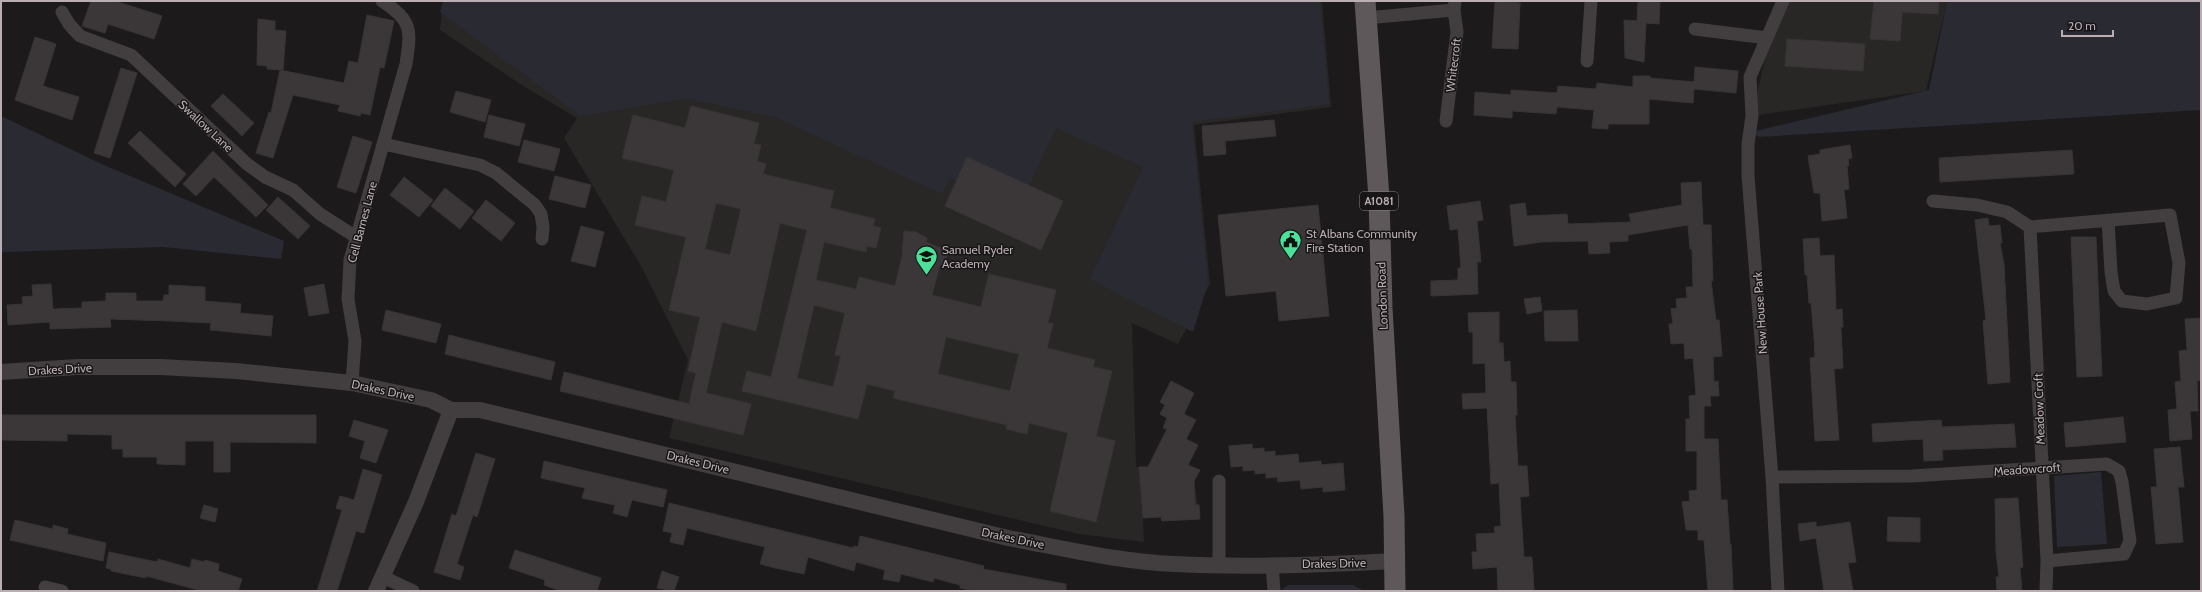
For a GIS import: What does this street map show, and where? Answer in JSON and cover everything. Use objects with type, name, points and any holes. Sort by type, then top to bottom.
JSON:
[{"type":"main road","name":"London Road","points":[[1366,10],[1379,198],[1382,308],[1394,516],[1395,591]]},
{"type":"street","name":"Cell Barnes Lane","points":[[352,383],[354,341],[348,299],[350,260],[406,64],[410,37],[409,28],[403,18],[382,1]]},
{"type":"street","points":[[1587,61],[1591,1]]},
{"type":"street","name":"New House Park","points":[[1778,591],[1772,477],[1748,176],[1748,144],[1752,116],[1750,77],[1783,1]]},
{"type":"street","name":"Whitecroft","points":[[1366,10],[1454,5],[1457,32],[1446,121]]},
{"type":"street","name":"Swallow Lane","points":[[62,12],[69,24],[80,36],[131,55],[247,164],[265,177],[293,190],[320,214],[356,237]]},
{"type":"street","points":[[1695,29],[1767,38]]},
{"type":"street","points":[[383,144],[480,165],[496,173],[536,205],[541,214],[544,227],[542,238]]},
{"type":"street","points":[[1933,202],[1984,207],[2007,212],[2030,227],[2108,220],[2170,215],[2179,263],[2176,298],[2147,304],[2122,301],[2114,291],[2111,272],[2108,220]]},
{"type":"street","name":"Meadow Croft","points":[[2030,227],[2041,468],[2047,561],[2046,591]]},
{"type":"street","name":"Drakes Drive","points":[[1,372],[77,367],[160,367],[236,371],[352,383],[431,400],[451,410],[480,410],[1017,539],[1093,554],[1174,564],[1219,565],[1394,561]]},
{"type":"street","points":[[413,591],[380,584],[416,502],[451,410]]},
{"type":"street","name":"Meadowcroft","points":[[1772,477],[1912,476],[2107,464],[2119,471],[2122,482],[2130,541],[2124,554],[2047,561]]},
{"type":"street","points":[[1219,481],[1219,565]]},
{"type":"street","points":[[1272,564],[1274,591]]},
{"type":"street","points":[[45,587],[62,591]]},
{"type":"shaded area","name":"Samuel Ryder Academy","points":[[443,1],[1322,1],[1331,107],[1194,125],[1210,284],[1178,344],[1132,323],[1136,467],[1164,466],[1194,481],[1200,519],[1162,521],[1161,517],[1143,518],[1144,542],[1079,534],[669,438],[688,360],[642,268],[564,138],[577,118],[520,84],[440,30]]},
{"type":"shaded area","points":[[443,1],[1320,1],[1329,104],[1192,122],[1208,283],[1193,332],[1090,279],[1143,167],[1056,128],[1029,186],[957,181],[950,178],[942,194],[775,117],[686,98],[581,116],[440,12]]},
{"type":"shaded area","points":[[1789,1],[1947,1],[1926,91],[1752,116],[1769,41]]},
{"type":"shaded area","points":[[1947,1],[2201,1],[2201,110],[1759,137],[1751,132],[1929,90]]},
{"type":"shaded area","points":[[1,116],[104,165],[284,241],[281,259],[163,247],[1,252]]},
{"type":"shaded area","points":[[2101,472],[2107,544],[2057,547],[2054,476]]},
{"type":"shaded area","points":[[1288,585],[1353,585],[1364,591],[1280,591]]},
{"type":"building","points":[[91,1],[115,1],[162,16],[154,39],[108,24],[105,33],[82,26]]},
{"type":"building","points":[[1495,1],[1520,3],[1518,49],[1492,48]]},
{"type":"building","points":[[1638,1],[1660,1],[1659,24],[1646,23],[1644,62],[1625,58],[1624,20],[1637,21]]},
{"type":"building","points":[[1874,1],[1939,1],[1938,14],[1902,12],[1900,41],[1870,39]]},
{"type":"building","points":[[367,15],[394,21],[384,68],[380,67],[370,115],[361,113],[360,116],[338,111],[340,105],[293,95],[273,158],[256,153],[269,112],[271,113],[280,70],[344,83],[349,61],[358,63]]},
{"type":"building","points":[[258,19],[275,21],[275,30],[286,31],[283,70],[267,69],[267,66],[257,65]]},
{"type":"building","points":[[35,37],[56,44],[43,86],[79,97],[72,120],[15,100]]},
{"type":"building","points":[[1787,39],[1865,44],[1863,71],[1785,66]]},
{"type":"building","points":[[1695,67],[1738,71],[1736,93],[1694,89],[1693,103],[1649,99],[1649,124],[1608,124],[1608,129],[1592,128],[1594,110],[1557,107],[1556,114],[1512,111],[1512,118],[1474,115],[1475,92],[1511,95],[1511,90],[1557,93],[1558,86],[1596,89],[1597,83],[1633,87],[1633,76],[1650,76],[1650,78],[1694,82]]},
{"type":"building","points":[[121,68],[137,73],[110,158],[94,153]]},
{"type":"building","points":[[456,91],[491,100],[485,122],[450,112]]},
{"type":"building","points":[[223,94],[254,123],[242,136],[211,106]]},
{"type":"building","points":[[691,106],[759,123],[754,144],[761,145],[757,161],[766,164],[763,174],[834,191],[830,208],[875,219],[873,226],[881,228],[876,248],[867,246],[866,252],[824,242],[816,280],[856,289],[859,277],[895,286],[902,256],[904,231],[916,232],[927,238],[926,242],[948,251],[944,267],[940,265],[932,295],[981,307],[989,274],[1056,290],[1048,323],[1053,324],[1047,348],[1095,360],[1093,367],[1112,371],[1096,436],[1115,441],[1096,522],[1050,511],[1068,433],[1029,423],[1027,434],[1006,429],[1007,425],[893,398],[895,391],[867,384],[858,419],[742,391],[747,371],[771,377],[807,230],[780,223],[756,331],[722,322],[706,393],[751,404],[743,435],[560,391],[564,372],[689,404],[696,373],[688,371],[700,317],[669,310],[686,237],[635,225],[642,196],[666,202],[674,170],[622,158],[633,115],[685,128]],"holes":[[[716,203],[741,209],[730,255],[705,249]],[[814,305],[845,313],[835,355],[841,356],[833,387],[797,378]],[[946,337],[1019,354],[1010,391],[938,374]]]},
{"type":"building","points":[[489,115],[525,124],[519,146],[484,137]]},
{"type":"building","points":[[1274,120],[1276,136],[1225,141],[1226,154],[1204,156],[1202,126]]},
{"type":"building","points":[[140,131],[186,174],[175,187],[128,143]]},
{"type":"building","points":[[353,136],[372,142],[356,193],[337,187]]},
{"type":"building","points":[[524,140],[560,149],[554,171],[518,162]]},
{"type":"building","points":[[1850,145],[1852,158],[1848,159],[1849,166],[1847,166],[1849,189],[1844,190],[1847,218],[1822,221],[1820,193],[1814,193],[1808,156],[1820,154],[1820,150]]},
{"type":"building","points":[[2072,150],[2074,174],[1940,182],[1939,158]]},
{"type":"building","points":[[213,151],[268,205],[256,217],[214,177],[196,196],[183,184]]},
{"type":"building","points":[[967,157],[1063,201],[1041,250],[945,206]]},
{"type":"building","points":[[555,176],[591,185],[585,208],[549,199]]},
{"type":"building","points":[[404,177],[433,200],[419,217],[390,195]]},
{"type":"building","points":[[1701,182],[1703,225],[1711,225],[1713,281],[1711,281],[1716,320],[1719,320],[1722,356],[1713,357],[1714,382],[1718,381],[1719,396],[1710,396],[1711,406],[1704,406],[1704,439],[1718,439],[1721,500],[1727,500],[1733,591],[1708,591],[1704,540],[1698,540],[1698,530],[1686,530],[1682,502],[1690,501],[1689,491],[1697,490],[1697,451],[1686,451],[1686,419],[1690,419],[1689,396],[1696,395],[1693,358],[1685,359],[1684,343],[1671,344],[1669,324],[1673,324],[1671,309],[1677,308],[1676,299],[1687,298],[1686,287],[1693,287],[1692,249],[1690,249],[1688,225],[1628,235],[1628,241],[1609,242],[1610,253],[1589,254],[1588,241],[1541,242],[1514,246],[1510,205],[1525,203],[1527,216],[1567,214],[1568,224],[1631,222],[1629,214],[1682,205],[1681,183]]},
{"type":"building","points":[[445,188],[474,211],[460,229],[431,206]]},
{"type":"building","points":[[278,197],[310,226],[298,239],[266,210]]},
{"type":"building","points":[[486,200],[515,223],[501,241],[472,218]]},
{"type":"building","points":[[1480,201],[1483,220],[1477,221],[1481,262],[1477,262],[1478,294],[1431,296],[1431,281],[1458,280],[1458,268],[1461,268],[1458,229],[1450,230],[1447,206]]},
{"type":"building","points":[[1318,205],[1329,316],[1279,321],[1276,291],[1226,296],[1218,215]]},
{"type":"building","points":[[1988,218],[1989,226],[2000,225],[2002,243],[2000,243],[2004,264],[2010,382],[1988,384],[1983,321],[1986,320],[1975,220]]},
{"type":"building","points":[[581,226],[604,232],[595,267],[571,261]]},
{"type":"building","points":[[2071,237],[2096,237],[2102,376],[2077,377]]},
{"type":"building","points":[[1819,238],[1820,256],[1834,255],[1836,310],[1842,309],[1843,327],[1841,327],[1843,368],[1834,369],[1839,440],[1815,441],[1810,358],[1815,357],[1814,337],[1807,275],[1805,275],[1803,239]]},
{"type":"building","points":[[51,284],[53,309],[82,308],[82,302],[106,301],[106,293],[136,293],[136,301],[163,301],[164,295],[169,295],[169,285],[205,287],[205,301],[241,304],[240,313],[273,316],[271,336],[210,330],[211,323],[170,321],[110,319],[111,327],[50,329],[50,322],[8,325],[7,305],[23,304],[22,297],[33,296],[32,285]]},
{"type":"building","points":[[324,284],[329,313],[309,316],[304,288]]},
{"type":"building","points":[[1540,297],[1542,311],[1527,314],[1524,299]]},
{"type":"building","points":[[386,310],[441,324],[436,343],[382,330]]},
{"type":"building","points":[[1577,310],[1578,341],[1545,341],[1544,311]]},
{"type":"building","points":[[1499,312],[1499,343],[1503,343],[1504,362],[1510,361],[1511,382],[1516,382],[1517,415],[1515,415],[1518,466],[1527,466],[1529,496],[1520,497],[1524,557],[1532,557],[1534,591],[1498,591],[1497,567],[1473,569],[1472,552],[1477,552],[1476,534],[1495,533],[1494,527],[1501,526],[1499,483],[1491,484],[1487,408],[1463,409],[1462,394],[1486,393],[1485,363],[1473,364],[1473,332],[1469,332],[1468,313]]},
{"type":"building","points":[[2201,318],[2201,380],[2197,381],[2198,411],[2190,411],[2192,439],[2170,441],[2168,410],[2177,409],[2175,382],[2181,381],[2179,351],[2187,350],[2185,319]]},
{"type":"building","points":[[449,335],[555,362],[551,380],[445,354]]},
{"type":"building","points":[[1171,381],[1194,393],[1184,414],[1196,420],[1186,439],[1198,445],[1188,465],[1200,470],[1194,481],[1195,505],[1199,505],[1200,519],[1162,521],[1161,517],[1143,518],[1139,467],[1148,467],[1167,429],[1163,428],[1167,418],[1160,414],[1165,405],[1160,402]]},
{"type":"building","points":[[1,415],[316,415],[316,443],[230,442],[230,472],[214,472],[214,441],[185,441],[185,465],[157,464],[157,457],[123,457],[123,449],[112,449],[112,435],[67,434],[67,441],[1,440]]},
{"type":"building","points":[[2123,417],[2126,442],[2066,447],[2064,423]]},
{"type":"building","points":[[354,420],[388,430],[376,463],[360,458],[365,441],[349,436]]},
{"type":"building","points":[[1941,420],[1942,427],[2014,424],[2016,447],[1942,450],[1943,460],[1924,461],[1923,439],[1873,442],[1872,424]]},
{"type":"building","points":[[1252,444],[1253,449],[1264,448],[1264,452],[1275,451],[1275,456],[1298,454],[1299,463],[1321,461],[1321,465],[1343,463],[1345,490],[1323,492],[1323,487],[1301,489],[1300,480],[1278,482],[1277,477],[1266,478],[1266,473],[1255,474],[1255,470],[1243,471],[1243,466],[1231,467],[1229,446]]},
{"type":"building","points":[[2180,447],[2184,487],[2178,487],[2183,542],[2156,544],[2151,487],[2157,487],[2154,449]]},
{"type":"building","points":[[476,453],[495,459],[477,517],[473,515],[457,564],[464,567],[460,580],[434,572],[452,514],[456,516]]},
{"type":"building","points":[[544,461],[667,490],[663,507],[632,500],[627,517],[613,513],[615,505],[582,498],[585,488],[541,478]]},
{"type":"building","points":[[363,469],[382,475],[364,533],[356,531],[337,591],[317,591],[342,510],[336,508],[340,496],[354,500]]},
{"type":"building","points":[[2018,498],[2023,567],[2020,568],[2022,591],[1997,591],[1996,577],[1999,577],[1996,552],[1995,499]]},
{"type":"building","points":[[669,503],[853,548],[854,546],[858,547],[860,536],[984,566],[983,569],[1066,584],[1066,591],[974,591],[960,588],[960,585],[934,578],[933,582],[901,574],[899,582],[883,579],[885,570],[856,562],[854,571],[808,557],[804,574],[775,568],[760,564],[765,547],[687,528],[683,545],[670,542],[672,533],[663,531]]},
{"type":"building","points":[[204,505],[218,509],[215,522],[200,518]]},
{"type":"building","points":[[1888,517],[1920,518],[1920,542],[1887,541]]},
{"type":"building","points":[[15,520],[53,529],[53,525],[68,529],[67,534],[106,543],[103,561],[10,540]]},
{"type":"building","points":[[1816,522],[1816,527],[1850,522],[1856,562],[1848,563],[1853,591],[1824,591],[1816,538],[1800,541],[1798,524]]},
{"type":"building","points":[[515,550],[601,578],[597,591],[561,591],[544,585],[545,580],[509,568]]},
{"type":"building","points":[[109,552],[157,562],[158,559],[190,568],[192,559],[204,562],[205,560],[219,564],[218,571],[242,579],[238,591],[202,591],[146,576],[146,578],[111,571],[111,569],[106,568]]},
{"type":"building","points":[[662,571],[679,577],[674,591],[657,588]]},
{"type":"place","name":"St Albans Community Fire Station","points":[[1290,260]]},
{"type":"place","name":"Samuel Ryder Academy","points":[[927,276]]}]
